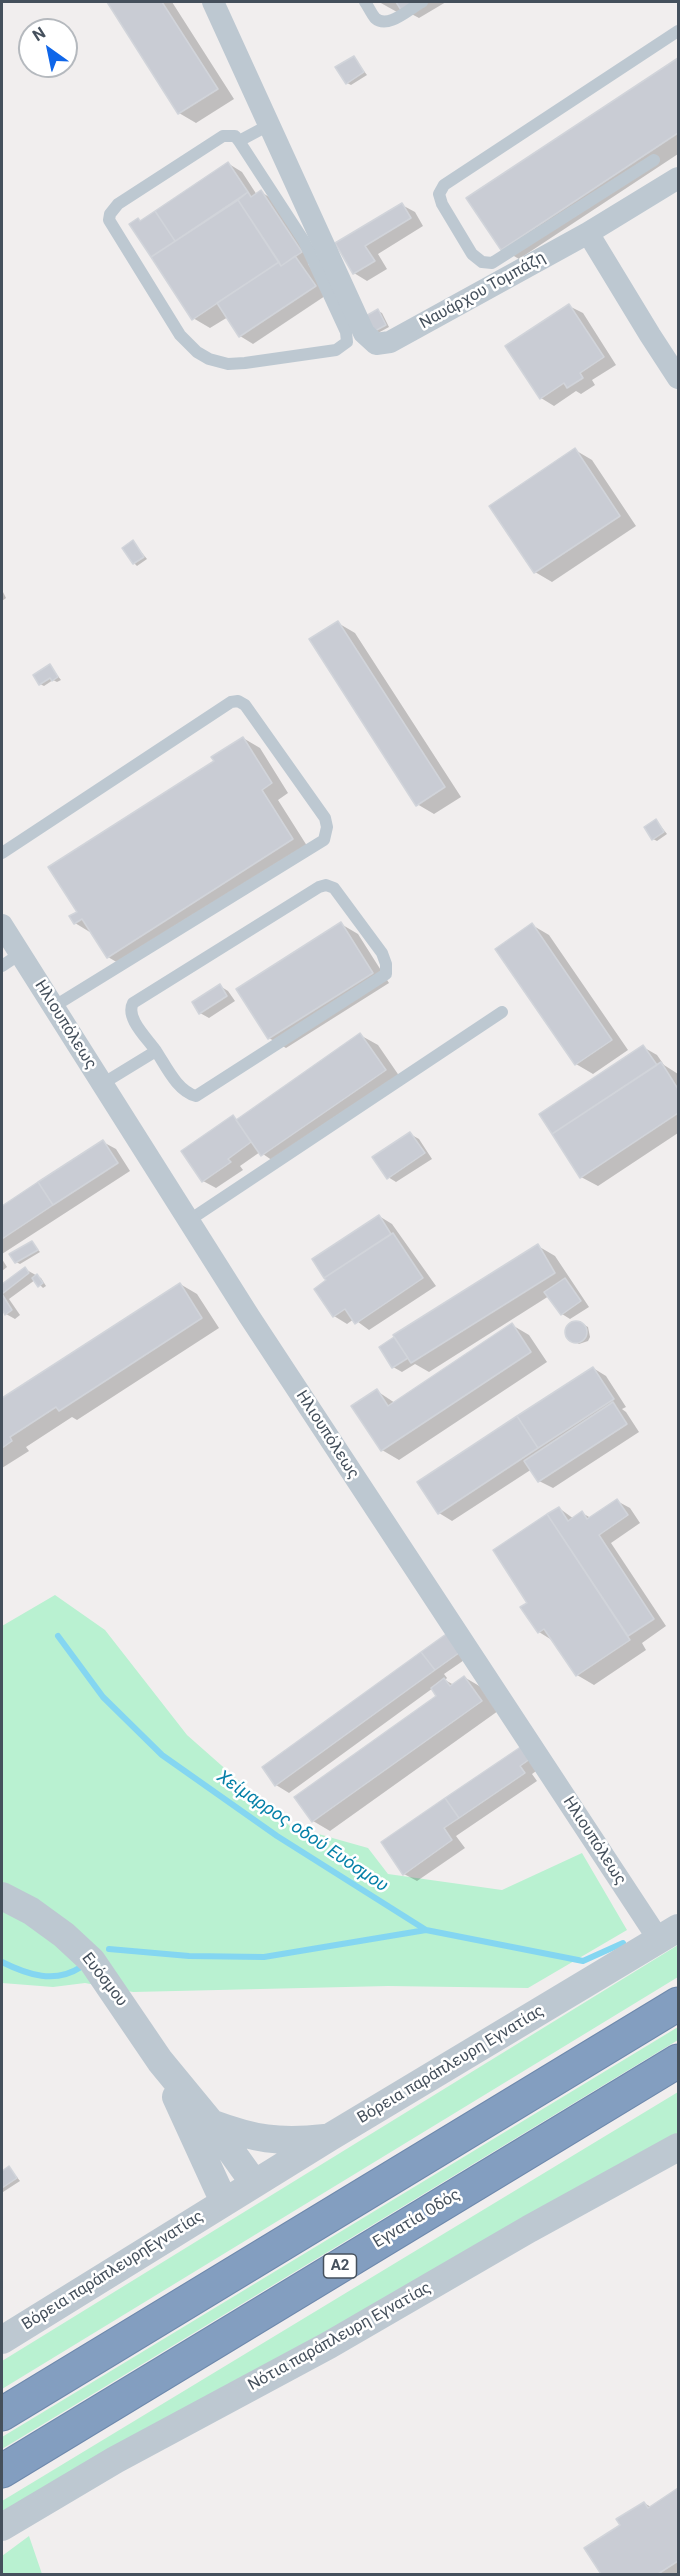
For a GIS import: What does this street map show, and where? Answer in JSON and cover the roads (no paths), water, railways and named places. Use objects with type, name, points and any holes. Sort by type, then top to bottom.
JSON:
[{"type":"highway","points":[[2,2414],[678,2004]]},
{"type":"highway","name":"Εγνατία Οδός","points":[[2,2471],[678,2061]]},
{"type":"street","points":[[213,2],[269,124]]},
{"type":"street","name":"Ναυάρχου Τομπάζη","points":[[269,124],[364,333],[376,344],[390,342],[588,233],[678,178]]},
{"type":"street","points":[[588,233],[678,378]]},
{"type":"street","name":"Ηλιουπόλεως","points":[[2,925],[11,960],[53,1007],[188,1221],[669,1934]]},
{"type":"street","name":"Ευόσμου","points":[[2,1896],[31,1911],[64,1935],[92,1961],[160,2061]]},
{"type":"street","name":"Βόρεια παράπλευρη Εγνατίας","points":[[224,2202],[669,1934]]},
{"type":"street","points":[[160,2061],[254,2183]]},
{"type":"street","points":[[160,2061],[224,2202]]},
{"type":"street","points":[[210,2123],[247,2136],[272,2141],[330,2137]]},
{"type":"street","name":"Νότια παράπλευρη Εγνατίας","points":[[2,2527],[105,2466],[329,2345],[529,2229],[678,2147]]},
{"type":"street","name":"Βόρεια παράπλευρηΕγνατίας","points":[[2,2340],[224,2202]]},
{"type":"lane","points":[[365,2],[376,19],[384,22],[392,20],[422,2]]},
{"type":"lane","points":[[654,160],[492,262],[482,262],[472,254],[442,204],[439,194],[444,185],[678,31]]},
{"type":"lane","points":[[239,141],[269,124]]},
{"type":"lane","points":[[223,136],[235,136],[239,141],[304,241],[315,263],[346,332],[347,342],[336,350],[245,363],[228,364],[209,359],[197,352],[180,335],[109,220],[110,214],[118,204],[223,136]]},
{"type":"lane","points":[[2,853],[231,702],[238,701],[245,705],[324,818],[327,827],[324,840],[53,1007]]},
{"type":"lane","points":[[326,885],[334,888],[382,953],[386,964],[386,974],[196,1096],[188,1094],[181,1088],[156,1051],[132,1016],[130,1009],[133,1003],[319,887],[326,885]]},
{"type":"lane","points":[[188,1221],[502,1012]]},
{"type":"lane","points":[[102,1084],[156,1051]]},
{"type":"waterway","name":"Χείμαρρος οδού Ευόσμου","points":[[58,1636],[103,1697],[162,1755],[277,1836],[426,1930],[583,1961],[623,1943]]},
{"type":"waterway","points":[[109,1949],[189,1956],[264,1957],[426,1930]]},
{"type":"waterway","name":"Χείμαρρος οδού Ευόσμου","points":[[2,1962],[22,1971],[42,1976],[61,1975],[81,1967]]}]
